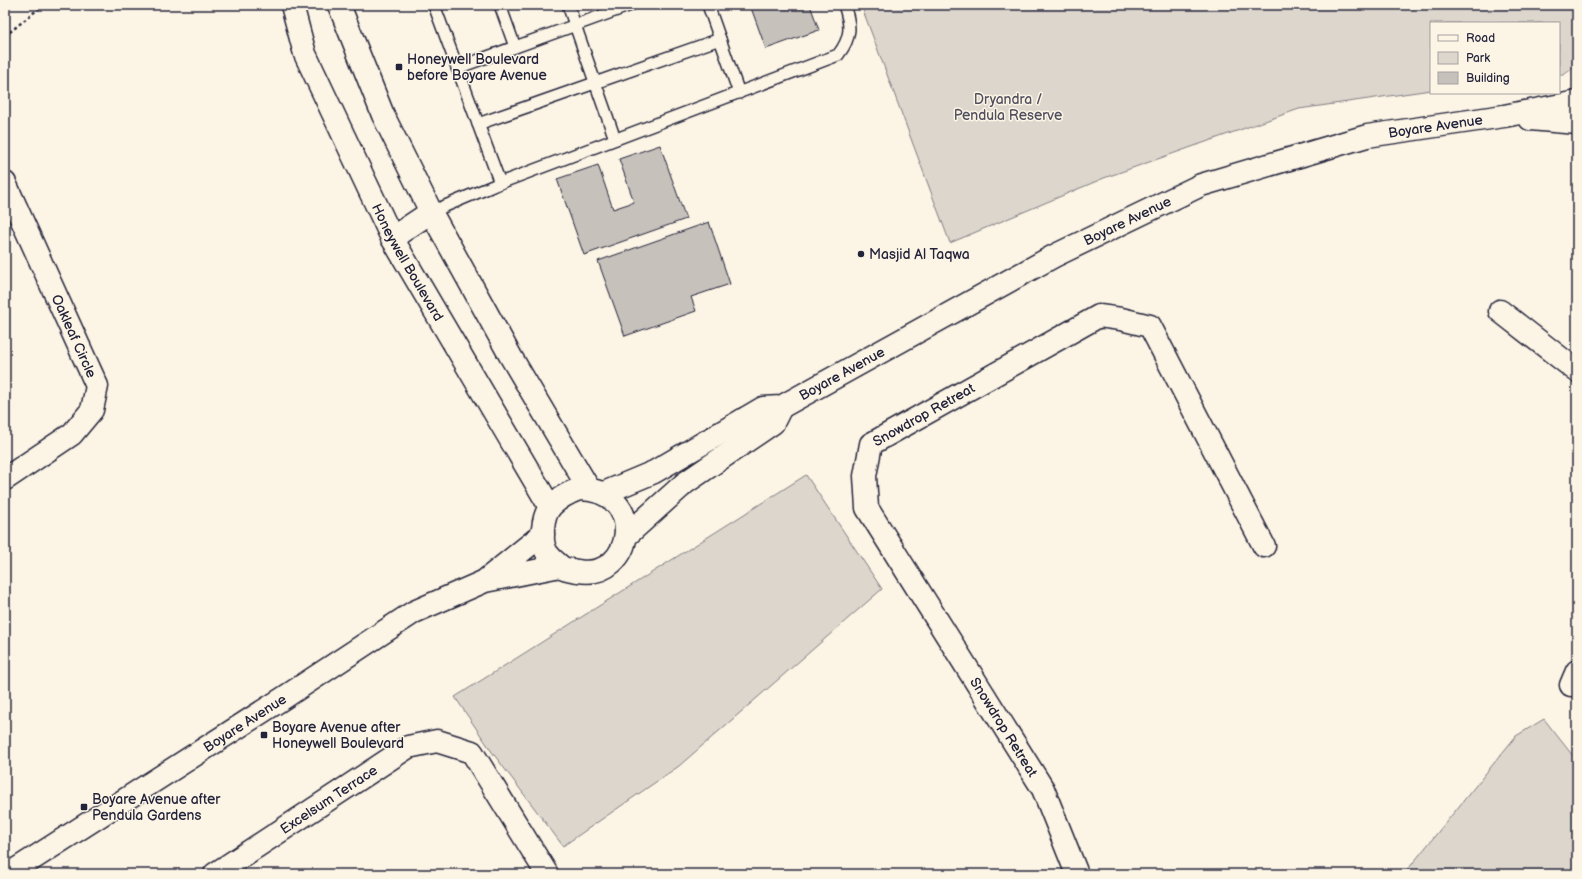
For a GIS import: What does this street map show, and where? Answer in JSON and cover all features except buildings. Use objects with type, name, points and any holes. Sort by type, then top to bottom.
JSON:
[{"type":"street","name":"Honeywell Boulevard","points":[[292,5],[305,54],[392,238],[550,508]]},
{"type":"street","points":[[339,5],[384,115],[431,212],[511,357],[597,491],[619,506],[625,519],[626,536],[622,550],[611,562],[599,569],[586,572],[560,566],[547,552],[543,534],[543,524],[550,508],[564,495],[579,489],[597,491]]},
{"type":"street","name":"Boyare Avenue","points":[[597,491],[654,472],[763,408],[781,407],[1054,256],[1201,185],[1368,136],[1504,116],[1577,102]]},
{"type":"street","name":"Boyare Avenue","points":[[1504,116],[1577,123]]},
{"type":"street","name":"Oakleaf Circle","points":[[5,183],[97,386],[92,410],[72,434],[5,479]]},
{"type":"street","points":[[392,238],[431,212]]},
{"type":"street","points":[[1500,311],[1577,372]]},
{"type":"street","name":"Snowdrop Retreat","points":[[1077,874],[1043,789],[867,508],[865,476],[871,444],[1099,316],[1121,319],[1150,326],[1264,546]]},
{"type":"street","points":[[626,536],[685,483],[773,423],[781,407]]},
{"type":"street","name":"Boyare Avenue","points":[[485,581],[543,534]]},
{"type":"street","name":"Boyare Avenue","points":[[9,874],[282,699],[414,612],[485,581],[560,566]]},
{"type":"street","name":"Excelsum Terrace","points":[[215,874],[408,748],[437,741],[472,752],[547,874]]},
{"type":"lane","points":[[434,5],[500,183]]},
{"type":"lane","points":[[500,5],[515,47]]},
{"type":"lane","points":[[568,5],[615,139]]},
{"type":"lane","points":[[457,68],[631,5]]},
{"type":"lane","points":[[708,5],[739,93]]},
{"type":"lane","points":[[431,212],[500,183],[838,55],[844,47],[849,28],[848,17],[844,5]]},
{"type":"lane","points":[[478,124],[720,38]]},
{"type":"path","points":[[5,36],[43,5]]},
{"type":"green space","name":"Dryandra / Pendula Reserve","points":[[861,5],[1577,5],[1577,66],[1563,75],[1560,75],[1560,22],[1430,22],[1430,90],[1299,109],[1104,178],[950,243]]},
{"type":"green space","points":[[806,475],[882,589],[679,766],[563,846],[492,752],[455,697]]},
{"type":"green space","points":[[1544,719],[1577,761],[1577,874],[1404,874],[1516,736]]},
{"type":"place","name":"Honeywell Boulevard before Boyare Avenue","points":[[399,67]]},
{"type":"place","name":"Masjid Al Taqwa","points":[[861,254]]},
{"type":"place","name":"Boyare Avenue after Honeywell Boulevard","points":[[264,735]]},
{"type":"place","name":"Boyare Avenue after Pendula Gardens","points":[[84,807]]}]
